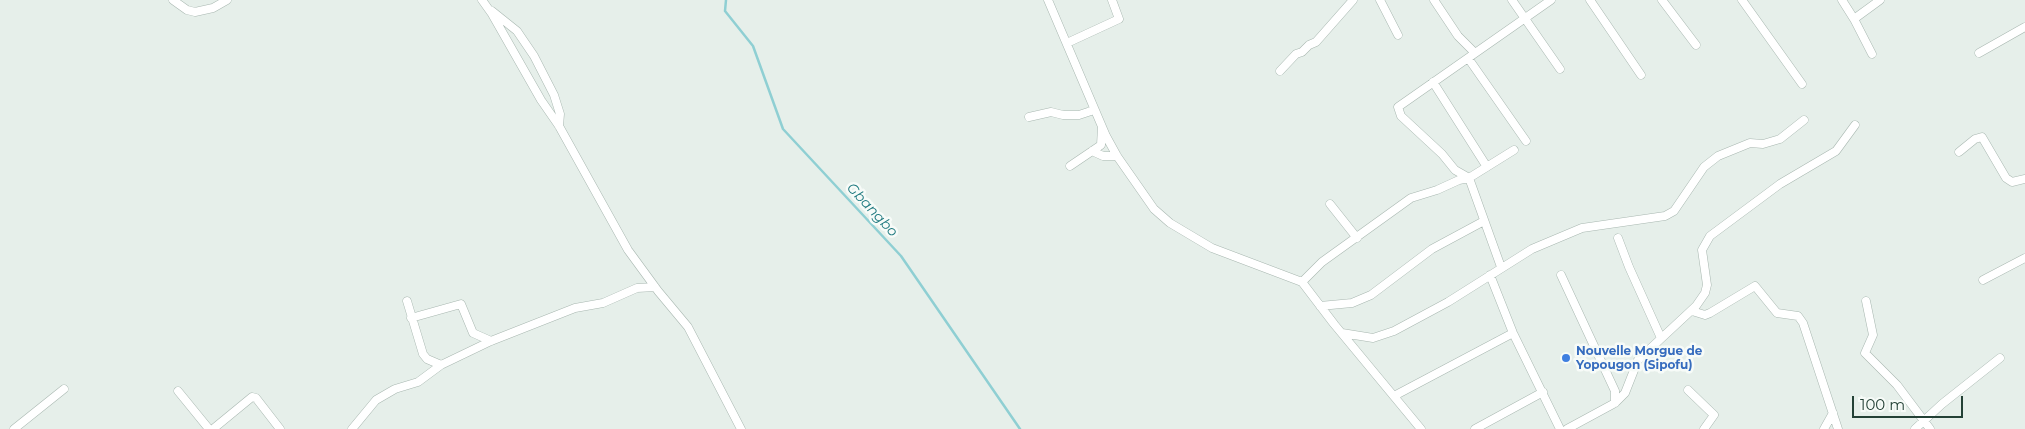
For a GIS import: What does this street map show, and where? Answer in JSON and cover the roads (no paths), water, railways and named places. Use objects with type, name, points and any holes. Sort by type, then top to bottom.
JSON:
[{"type":"street","points":[[174,0],[187,10],[195,12],[213,8],[227,0]]},
{"type":"street","points":[[482,0],[541,100],[559,126],[628,250],[645,275],[688,327],[740,429]]},
{"type":"street","points":[[1048,0],[1102,127],[1117,156],[1154,209],[1170,223],[1212,248],[1302,282],[1421,429]]},
{"type":"street","points":[[1067,43],[1119,19],[1112,0]]},
{"type":"street","points":[[1280,71],[1296,54],[1316,42],[1353,0]]},
{"type":"street","points":[[1380,0],[1398,35]]},
{"type":"street","points":[[1434,0],[1458,36],[1475,53]]},
{"type":"street","points":[[1512,0],[1560,69]]},
{"type":"street","points":[[1501,267],[1469,178],[1455,170],[1398,111],[1398,107],[1524,17],[1551,0]]},
{"type":"street","points":[[1590,0],[1641,75]]},
{"type":"street","points":[[1662,0],[1696,45]]},
{"type":"street","points":[[1742,0],[1802,84]]},
{"type":"street","points":[[1842,0],[1872,54]]},
{"type":"street","points":[[1854,19],[1880,0]]},
{"type":"street","points":[[489,9],[517,31],[534,56],[554,95],[560,114],[559,126]]},
{"type":"street","points":[[1979,52],[2025,27]]},
{"type":"street","points":[[1468,58],[1526,141]]},
{"type":"street","points":[[1433,82],[1487,167]]},
{"type":"street","points":[[1029,117],[1051,112],[1063,115],[1079,114],[1094,110]]},
{"type":"street","points":[[1342,333],[1373,338],[1394,331],[1448,302],[1532,249],[1582,228],[1665,216],[1674,211],[1704,167],[1718,156],[1742,146],[1764,144],[1780,139],[1804,120]]},
{"type":"street","points":[[1567,429],[1616,403],[1624,393],[1638,360],[1692,311],[1705,293],[1707,285],[1702,250],[1710,236],[1780,184],[1836,150],[1855,124]]},
{"type":"street","points":[[1070,166],[1101,145],[1102,127]]},
{"type":"street","points":[[1958,152],[1975,139],[1982,137],[2006,178],[2012,182],[2025,179]]},
{"type":"street","points":[[1302,282],[1322,262],[1410,198],[1469,178],[1514,150]]},
{"type":"street","points":[[1092,151],[1103,156],[1117,156]]},
{"type":"street","points":[[1330,204],[1357,238]]},
{"type":"street","points":[[1320,306],[1352,303],[1371,294],[1432,248],[1484,221]]},
{"type":"street","points":[[1618,238],[1628,267],[1661,338]]},
{"type":"street","points":[[1983,280],[2025,258]]},
{"type":"street","points":[[645,275],[646,286]]},
{"type":"street","points":[[1490,275],[1513,332],[1560,429]]},
{"type":"street","points":[[1561,275],[1615,391],[1616,403]]},
{"type":"street","points":[[1692,311],[1705,315],[1755,286],[1778,313],[1798,316],[1803,323],[1838,429]]},
{"type":"street","points":[[352,429],[376,400],[395,389],[418,382],[441,365],[490,341],[575,308],[603,303],[637,288],[655,287]]},
{"type":"street","points":[[407,301],[424,356],[441,365]]},
{"type":"street","points":[[1866,301],[1873,335],[1865,353],[1897,385],[1930,429]]},
{"type":"street","points":[[411,318],[461,304],[472,333],[490,341]]},
{"type":"street","points":[[1394,396],[1513,332]]},
{"type":"street","points":[[1915,429],[2000,358]]},
{"type":"street","points":[[14,429],[64,388]]},
{"type":"street","points":[[1688,390],[1714,416],[1704,429]]},
{"type":"street","points":[[178,392],[209,429]]},
{"type":"street","points":[[1475,429],[1543,392]]},
{"type":"street","points":[[214,429],[252,397],[256,398],[280,429]]},
{"type":"street","points":[[1824,429],[1833,413]]},
{"type":"waterway","name":"Gbangbo","points":[[726,0],[725,11],[753,46],[783,129],[901,256],[1020,429]]},
{"type":"place","name":"Nouvelle Morgue de Yopougon (Sipofu)","points":[[1566,358]]}]
